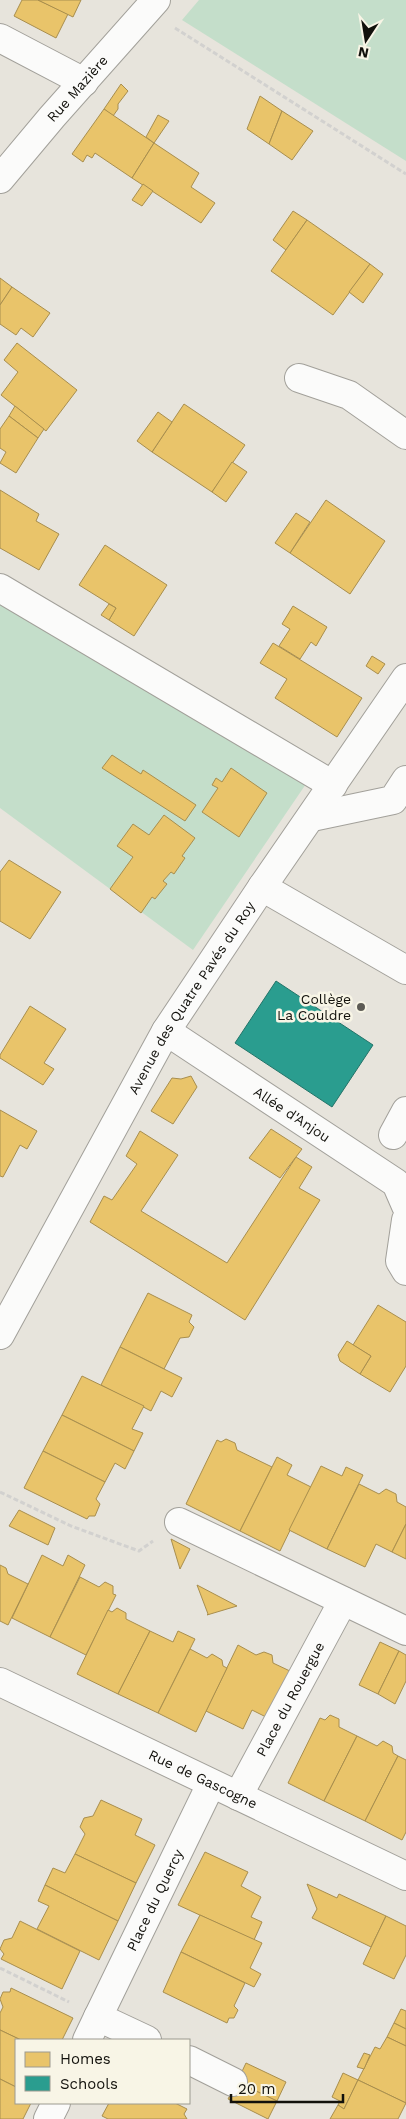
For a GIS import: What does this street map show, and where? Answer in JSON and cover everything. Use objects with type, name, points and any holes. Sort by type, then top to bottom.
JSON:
[{"type":"street","name":"Rue Mazière","points":[[0,179],[151,5]]},
{"type":"street","points":[[0,38],[84,82]]},
{"type":"street","points":[[299,378],[349,395],[406,435]]},
{"type":"street","points":[[0,588],[333,785]]},
{"type":"street","name":"Avenue des Quatre Pavés du Roy","points":[[0,1335],[166,1031],[262,887],[406,678]]},
{"type":"street","points":[[312,817],[393,800],[406,780]]},
{"type":"street","points":[[262,887],[406,970]]},
{"type":"street","name":"Allée d'Anjou","points":[[166,1031],[396,1183],[406,1206]]},
{"type":"street","points":[[393,1136],[406,1111]]},
{"type":"street","points":[[406,1220],[400,1261],[406,1271]]},
{"type":"street","points":[[179,1522],[406,1631]]},
{"type":"street","name":"Place du Rouergue","points":[[238,1796],[343,1601]]},
{"type":"street","name":"Rue de Gascogne","points":[[0,1682],[406,1876]]},
{"type":"street","name":"Place du Quercy","points":[[92,2028],[211,1784]]},
{"type":"street","points":[[92,2028],[142,2039]]},
{"type":"street","points":[[190,2060],[233,2082]]},
{"type":"street","points":[[48,2119],[56,2104]]},
{"type":"path","points":[[151,5],[406,174]]},
{"type":"path","points":[[0,1492],[71,1526],[139,1551],[179,1522]]},
{"type":"path","points":[[0,1968],[92,2028]]},
{"type":"green space","points":[[199,0],[406,0],[406,161],[182,20]]},
{"type":"green space","points":[[0,605],[308,781],[193,950],[0,808]]},
{"type":"building: Homes","points":[[22,0],[38,0],[68,14],[56,38],[14,16]]},
{"type":"building: Homes","points":[[38,0],[81,0],[73,17]]},
{"type":"building: Homes","points":[[121,84],[128,91],[118,104],[118,109],[113,116],[104,109]]},
{"type":"building: Homes","points":[[260,96],[282,111],[269,144],[247,129]]},
{"type":"building: Homes","points":[[104,109],[154,143],[132,178],[95,153],[92,158],[87,155],[83,162],[72,154]]},
{"type":"building: Homes","points":[[282,111],[313,131],[292,160],[269,144]]},
{"type":"building: Homes","points":[[158,115],[169,121],[154,143],[146,137]]},
{"type":"building: Homes","points":[[154,143],[199,173],[191,187],[215,203],[201,223],[132,178]]},
{"type":"building: Homes","points":[[143,184],[153,191],[142,206],[132,200]]},
{"type":"building: Homes","points":[[293,211],[307,220],[286,250],[273,240]]},
{"type":"building: Homes","points":[[307,220],[370,264],[333,315],[271,271]]},
{"type":"building: Homes","points":[[370,264],[383,274],[363,303],[349,292]]},
{"type":"building: Homes","points":[[0,278],[12,287],[0,305]]},
{"type":"building: Homes","points":[[12,287],[50,313],[33,337],[21,328],[16,335],[0,324],[0,305]]},
{"type":"building: Homes","points":[[17,343],[77,390],[46,431],[1,395],[18,372],[4,360]]},
{"type":"building: Homes","points":[[184,404],[245,445],[212,492],[152,452]]},
{"type":"building: Homes","points":[[15,406],[44,429],[38,438],[9,416]]},
{"type":"building: Homes","points":[[158,412],[172,422],[152,452],[137,441]]},
{"type":"building: Homes","points":[[9,416],[38,438],[16,473],[0,463],[6,452],[0,448],[0,429]]},
{"type":"building: Homes","points":[[232,462],[247,472],[226,502],[212,492]]},
{"type":"building: Homes","points":[[0,490],[39,514],[36,521],[59,534],[39,570],[0,548]]},
{"type":"building: Homes","points":[[326,500],[385,541],[350,594],[290,553]]},
{"type":"building: Homes","points":[[296,513],[310,522],[290,553],[275,543]]},
{"type":"building: Homes","points":[[105,545],[167,585],[134,636],[109,620],[116,608],[79,585]]},
{"type":"building: Homes","points":[[109,604],[116,608],[109,620],[101,615]]},
{"type":"building: Homes","points":[[293,606],[327,627],[316,646],[311,642],[300,659],[279,646],[290,629],[282,624]]},
{"type":"building: Homes","points":[[273,643],[362,698],[337,737],[275,698],[287,679],[260,663]]},
{"type":"building: Homes","points":[[372,656],[385,664],[378,674],[366,666]]},
{"type":"building: Homes","points":[[112,755],[141,774],[143,770],[196,805],[185,821],[102,768]]},
{"type":"building: Homes","points":[[231,768],[267,793],[239,837],[202,812],[218,788],[212,785],[216,778],[222,782]]},
{"type":"building: Homes","points":[[164,815],[195,838],[182,856],[185,858],[174,874],[171,872],[163,881],[167,884],[155,899],[152,897],[141,913],[110,889],[133,857],[117,846],[133,824],[149,835]]},
{"type":"building: Homes","points":[[9,860],[61,892],[30,939],[0,921],[0,872]]},
{"type":"building: Homes","points":[[30,1006],[66,1029],[44,1063],[54,1069],[43,1085],[0,1058]]},
{"type":"building: Homes","points":[[191,1076],[197,1087],[173,1124],[151,1111],[172,1078],[181,1079]]},
{"type":"building: Homes","points":[[0,1110],[37,1131],[27,1149],[20,1145],[3,1177],[0,1176]]},
{"type":"building: Homes","points":[[271,1129],[302,1149],[280,1178],[249,1158]]},
{"type":"building: Homes","points":[[140,1131],[178,1155],[141,1211],[227,1263],[296,1157],[312,1167],[299,1188],[320,1200],[245,1320],[90,1222],[104,1196],[112,1200],[137,1164],[126,1156]]},
{"type":"building: Homes","points":[[148,1293],[192,1315],[189,1322],[194,1327],[189,1337],[180,1338],[164,1369],[120,1347]]},
{"type":"building: Homes","points":[[378,1305],[406,1322],[406,1366],[390,1392],[360,1374],[371,1356],[353,1345]]},
{"type":"building: Homes","points":[[347,1341],[371,1356],[360,1374],[340,1361],[338,1355]]},
{"type":"building: Homes","points":[[120,1347],[182,1378],[172,1397],[161,1391],[151,1411],[101,1385]]},
{"type":"building: Homes","points":[[82,1376],[144,1406],[132,1429],[143,1433],[134,1451],[62,1415]]},
{"type":"building: Homes","points":[[62,1415],[134,1451],[125,1469],[115,1463],[105,1482],[43,1451]]},
{"type":"building: Homes","points":[[226,1439],[235,1443],[237,1450],[272,1467],[240,1531],[186,1504],[217,1440],[221,1442]]},
{"type":"building: Homes","points":[[43,1451],[105,1482],[96,1499],[100,1504],[95,1516],[89,1516],[87,1519],[24,1488]]},
{"type":"building: Homes","points":[[277,1457],[292,1465],[287,1475],[311,1487],[280,1551],[240,1531]]},
{"type":"building: Homes","points":[[321,1466],[342,1476],[346,1467],[363,1475],[327,1549],[289,1530]]},
{"type":"building: Homes","points":[[359,1484],[379,1494],[386,1489],[396,1494],[397,1502],[406,1507],[406,1524],[392,1552],[376,1544],[365,1567],[327,1549]]},
{"type":"building: Homes","points":[[19,1510],[55,1528],[48,1545],[9,1526]]},
{"type":"building: Homes","points":[[406,1524],[406,1559],[392,1552]]},
{"type":"building: Homes","points":[[171,1539],[190,1549],[180,1569]]},
{"type":"building: Homes","points":[[42,1555],[63,1566],[68,1555],[85,1565],[50,1637],[12,1618]]},
{"type":"building: Homes","points":[[0,1565],[6,1568],[8,1574],[28,1584],[8,1625],[0,1621]]},
{"type":"building: Homes","points":[[80,1577],[99,1587],[105,1582],[113,1586],[113,1594],[116,1595],[86,1655],[50,1637]]},
{"type":"building: Homes","points":[[197,1585],[237,1606],[207,1615]]},
{"type":"building: Homes","points":[[117,1608],[126,1613],[126,1619],[150,1631],[118,1694],[77,1674],[108,1610],[112,1612]]},
{"type":"building: Homes","points":[[150,1631],[173,1642],[178,1631],[195,1639],[158,1713],[118,1694]]},
{"type":"building: Homes","points":[[380,1642],[399,1651],[378,1694],[359,1685]]},
{"type":"building: Homes","points":[[238,1645],[256,1655],[264,1652],[272,1655],[273,1663],[292,1672],[268,1718],[252,1710],[243,1729],[206,1711]]},
{"type":"building: Homes","points":[[190,1649],[207,1658],[212,1654],[222,1660],[223,1666],[227,1668],[196,1732],[158,1713]]},
{"type":"building: Homes","points":[[399,1651],[406,1655],[406,1681],[395,1704],[378,1694]]},
{"type":"building: Homes","points":[[330,1715],[339,1719],[339,1727],[357,1736],[324,1801],[288,1783],[320,1718],[325,1720]]},
{"type":"building: Homes","points":[[357,1736],[377,1746],[383,1741],[392,1746],[393,1753],[398,1756],[365,1821],[324,1801]]},
{"type":"building: Homes","points":[[398,1756],[406,1760],[406,1832],[402,1840],[365,1821]]},
{"type":"building: Homes","points":[[101,1800],[142,1819],[135,1835],[155,1845],[136,1883],[75,1854],[85,1834],[80,1827],[84,1818],[93,1816]]},
{"type":"building: Homes","points":[[205,1852],[248,1872],[241,1886],[261,1897],[251,1917],[262,1922],[254,1940],[178,1905]]},
{"type":"building: Homes","points":[[75,1854],[136,1883],[118,1921],[45,1885],[53,1868],[65,1873]]},
{"type":"building: Homes","points":[[307,1884],[337,1898],[339,1894],[386,1916],[371,1947],[312,1918],[317,1909]]},
{"type":"building: Homes","points":[[45,1885],[118,1921],[99,1960],[37,1929],[49,1906],[38,1901]]},
{"type":"building: Homes","points":[[200,1915],[262,1943],[250,1968],[261,1974],[254,1987],[181,1952]]},
{"type":"building: Homes","points":[[386,1916],[406,1926],[406,1955],[394,1979],[363,1964]]},
{"type":"building: Homes","points":[[20,1921],[80,1951],[62,1989],[1,1959],[4,1954],[0,1949],[4,1940],[12,1938]]},
{"type":"building: Homes","points":[[181,1952],[245,1983],[234,2006],[238,2010],[234,2018],[229,2018],[227,2023],[163,1992]]},
{"type":"building: Homes","points":[[11,1988],[73,2018],[62,2039],[19,2039],[0,2030],[0,2013],[3,2007],[0,1999],[3,1992],[10,1992]]},
{"type":"building: Homes","points":[[401,2009],[406,2011],[406,2029],[394,2023]]},
{"type":"building: Homes","points":[[394,2023],[406,2029],[406,2046],[387,2037]]},
{"type":"building: Homes","points":[[0,2030],[19,2039],[15,2039],[15,2086],[0,2079]]},
{"type":"building: Homes","points":[[387,2037],[406,2046],[406,2103],[358,2080],[375,2047],[380,2049]]},
{"type":"building: Homes","points":[[364,2053],[370,2055],[364,2069],[357,2067]]},
{"type":"building: Homes","points":[[246,2063],[286,2082],[277,2101],[237,2082]]},
{"type":"building: Homes","points":[[343,2073],[358,2080],[344,2109],[338,2105],[340,2101],[332,2097]]},
{"type":"building: Homes","points":[[0,2079],[15,2086],[15,2104],[30,2104],[23,2119],[0,2119]]},
{"type":"building: Homes","points":[[358,2080],[406,2103],[398,2119],[330,2119],[338,2105],[344,2109]]},
{"type":"building: Homes","points":[[237,2082],[277,2101],[268,2119],[228,2099]]},
{"type":"building: Homes","points":[[108,2104],[177,2104],[187,2109],[184,2114],[187,2119],[108,2119],[102,2116]]},
{"type":"building: Schools","points":[[276,981],[373,1045],[332,1107],[235,1043]]},
{"type":"place","name":"Collège La Couldre","points":[[361,1007]]}]
